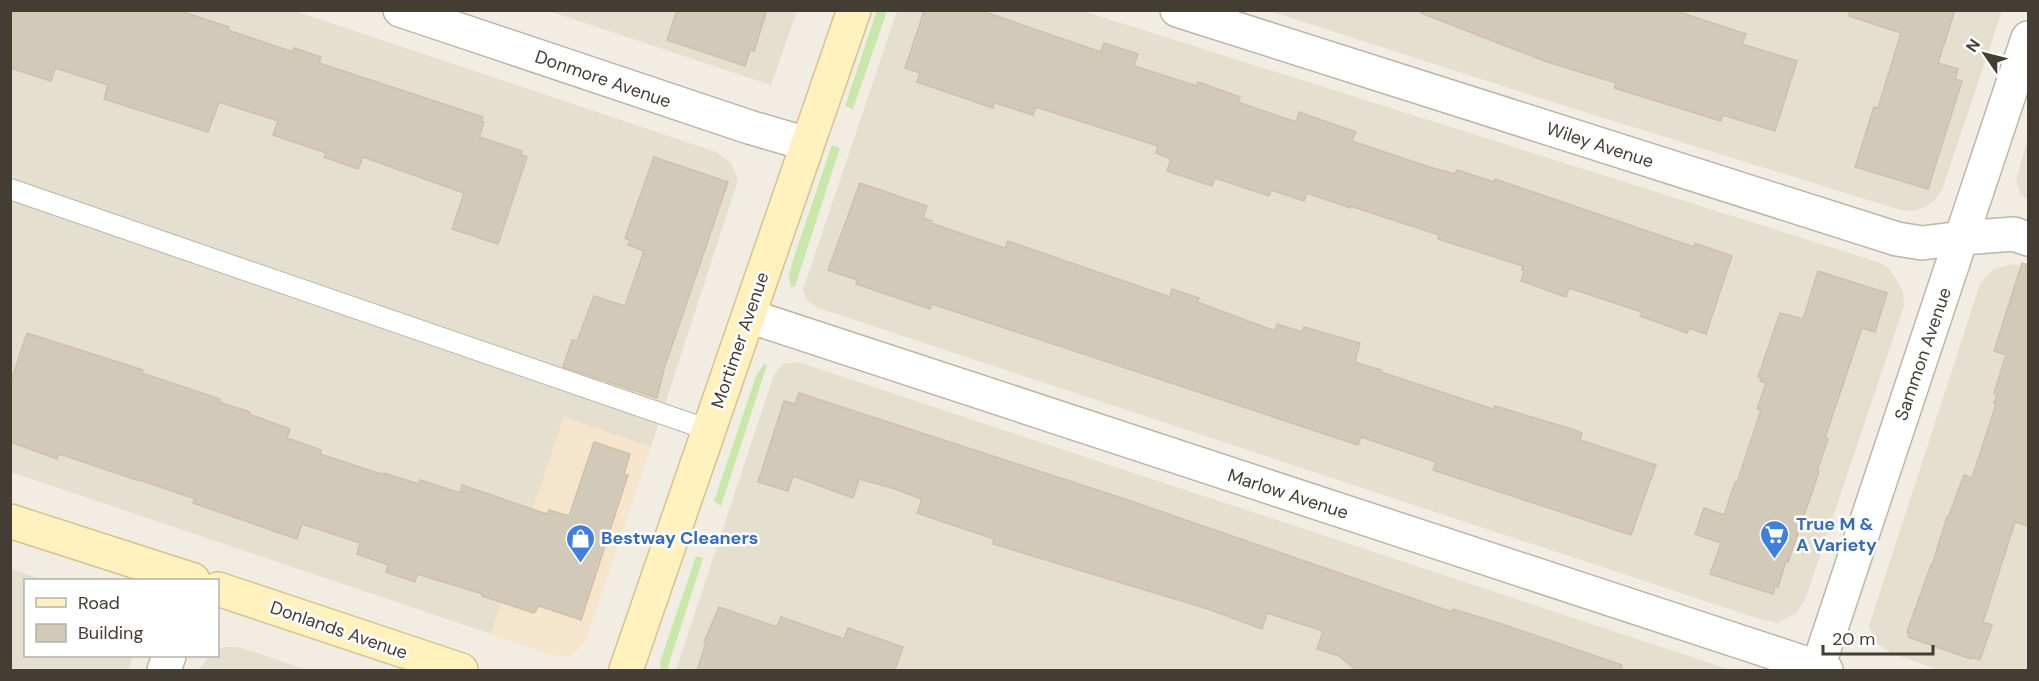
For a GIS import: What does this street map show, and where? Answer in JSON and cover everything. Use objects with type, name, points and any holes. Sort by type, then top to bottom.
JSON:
[{"type":"street","name":"Donmore Avenue","points":[[400,10],[748,127],[807,144]]},
{"type":"street","name":"Mortimer Avenue","points":[[626,670],[854,10]]},
{"type":"street","name":"Wiley Avenue","points":[[1177,10],[1897,239],[1922,243],[2014,234],[2028,239]]},
{"type":"street","name":"Sammon Avenue","points":[[1820,670],[2028,38]]},
{"type":"street","name":"Marlow Avenue","points":[[749,316],[1820,670]]},
{"type":"street","points":[[10,521],[190,579]]},
{"type":"street","name":"Donlands Avenue","points":[[219,589],[461,670]]},
{"type":"lane","points":[[10,189],[709,430]]},
{"type":"shaded area","points":[[1080,10],[1878,262],[1889,268],[1903,291],[1904,306],[1806,597],[1797,612],[1778,623],[1759,619],[818,308],[807,300],[803,289],[897,11]]},
{"type":"shaded area","points":[[11,11],[295,11],[716,152],[731,163],[738,180],[651,447],[564,418],[491,634],[11,472]]},
{"type":"shaded area","points":[[549,11],[797,11],[771,85]]},
{"type":"shaded area","points":[[1269,11],[2002,11],[1942,190],[1935,200],[1913,211],[1900,210]]},
{"type":"shaded area","points":[[2028,139],[2028,200],[2020,194],[2016,179]]},
{"type":"shaded area","points":[[2012,264],[2028,268],[2028,670],[1940,670],[1891,653],[1875,642],[1869,626],[1980,284],[1992,270]]},
{"type":"shaded area","points":[[798,362],[1731,670],[676,670],[774,375],[783,364]]},
{"type":"shaded area","points":[[564,417],[651,447],[585,643],[571,656],[554,656],[491,634]]},
{"type":"shaded area","points":[[11,569],[41,579],[24,579],[24,657],[133,657],[128,670],[11,670]]},
{"type":"shaded area","points":[[224,647],[237,647],[307,670],[198,670],[208,657],[219,657],[219,650]]},
{"type":"green space","points":[[877,10],[887,11],[853,109],[845,106]]},
{"type":"green space","points":[[832,145],[840,148],[795,286],[791,287],[789,276],[793,260]]},
{"type":"green space","points":[[764,364],[767,365],[721,506],[714,501],[756,376]]},
{"type":"green space","points":[[696,556],[703,558],[667,670],[661,670],[660,662]]},
{"type":"building","points":[[10,10],[177,10],[293,52],[294,48],[321,57],[319,63],[483,117],[481,121],[484,122],[479,137],[522,151],[521,155],[527,157],[498,244],[452,229],[464,193],[363,157],[358,169],[324,157],[326,153],[273,135],[278,121],[219,102],[208,132],[104,99],[108,85],[55,68],[51,81],[10,68]]},
{"type":"building","points":[[677,10],[767,10],[754,51],[750,50],[745,66],[667,40]]},
{"type":"building","points":[[1421,10],[1673,10],[1746,34],[1742,44],[1797,61],[1775,131],[1723,115],[1721,121],[1614,88],[1616,83],[1547,62],[1421,13]]},
{"type":"building","points":[[1850,10],[1955,10],[1938,63],[1958,69],[1955,79],[1962,81],[1928,189],[1855,167],[1874,107],[1878,108],[1901,33],[1849,16]]},
{"type":"building","points":[[924,11],[982,11],[1101,52],[1104,43],[1138,54],[1134,66],[1197,86],[1198,82],[1240,97],[1238,102],[1296,122],[1299,112],[1356,132],[1352,141],[1455,174],[1457,170],[1494,182],[1495,179],[1694,247],[1695,243],[1732,256],[1706,334],[1689,328],[1687,333],[1640,316],[1642,312],[1569,288],[1566,297],[1521,281],[1523,266],[1438,239],[1439,235],[1350,206],[1350,208],[1307,193],[1304,201],[1271,190],[1269,196],[1215,178],[1212,186],[1167,171],[1171,159],[1156,153],[1158,146],[1036,107],[1033,115],[995,103],[993,108],[917,82],[920,73],[905,68]]},
{"type":"building","points":[[654,157],[728,182],[664,369],[657,398],[563,367],[572,340],[577,341],[594,296],[625,306],[644,251],[628,245],[630,240],[625,238]]},
{"type":"building","points":[[860,183],[927,206],[923,218],[932,221],[931,223],[998,246],[1005,248],[1008,241],[1170,297],[1172,289],[1199,298],[1197,302],[1275,331],[1277,324],[1302,332],[1304,327],[1360,343],[1355,362],[1493,409],[1495,406],[1572,429],[1582,433],[1580,440],[1656,465],[1631,535],[1433,470],[1436,462],[1361,437],[1358,445],[932,304],[930,309],[856,284],[857,280],[828,270]]},
{"type":"building","points":[[2022,263],[2028,265],[2028,526],[2015,522],[1983,622],[1992,625],[1980,660],[1972,657],[1971,659],[1908,637],[1907,632],[1947,517],[1964,475],[1972,478],[1996,404],[1994,403],[1997,394],[1994,393],[2006,355],[1994,351]]},
{"type":"building","points":[[1818,271],[1887,293],[1875,332],[1862,328],[1825,438],[1828,439],[1817,471],[1819,472],[1788,562],[1786,561],[1778,587],[1775,586],[1773,594],[1710,574],[1721,543],[1695,534],[1704,508],[1724,515],[1761,410],[1757,409],[1766,383],[1760,381],[1761,378],[1758,377],[1780,313],[1803,319]]},
{"type":"building","points":[[27,333],[143,370],[142,373],[220,399],[219,402],[290,429],[287,438],[321,450],[320,454],[384,475],[384,473],[419,484],[420,480],[460,493],[462,485],[547,514],[549,510],[569,516],[594,442],[630,454],[624,474],[628,475],[581,620],[539,606],[534,613],[482,596],[483,594],[417,574],[415,582],[386,572],[388,565],[357,554],[360,543],[302,524],[297,539],[193,503],[195,499],[140,480],[63,455],[58,455],[57,459],[10,442],[10,384]]},
{"type":"building","points":[[799,393],[1125,499],[1452,612],[1453,609],[1502,624],[1622,665],[1621,670],[1356,670],[1339,656],[1317,649],[1323,631],[1267,613],[1262,629],[1208,609],[993,544],[994,539],[917,513],[922,499],[892,488],[859,479],[853,498],[793,476],[788,491],[758,482],[784,401],[795,404]]},
{"type":"building","points":[[719,607],[777,627],[781,617],[844,639],[848,628],[903,647],[895,670],[697,670],[706,643],[704,642]]},
{"type":"place","name":"True M & A Variety","points":[[1775,560]]},
{"type":"place","name":"Bestway Cleaners","points":[[580,564]]}]
